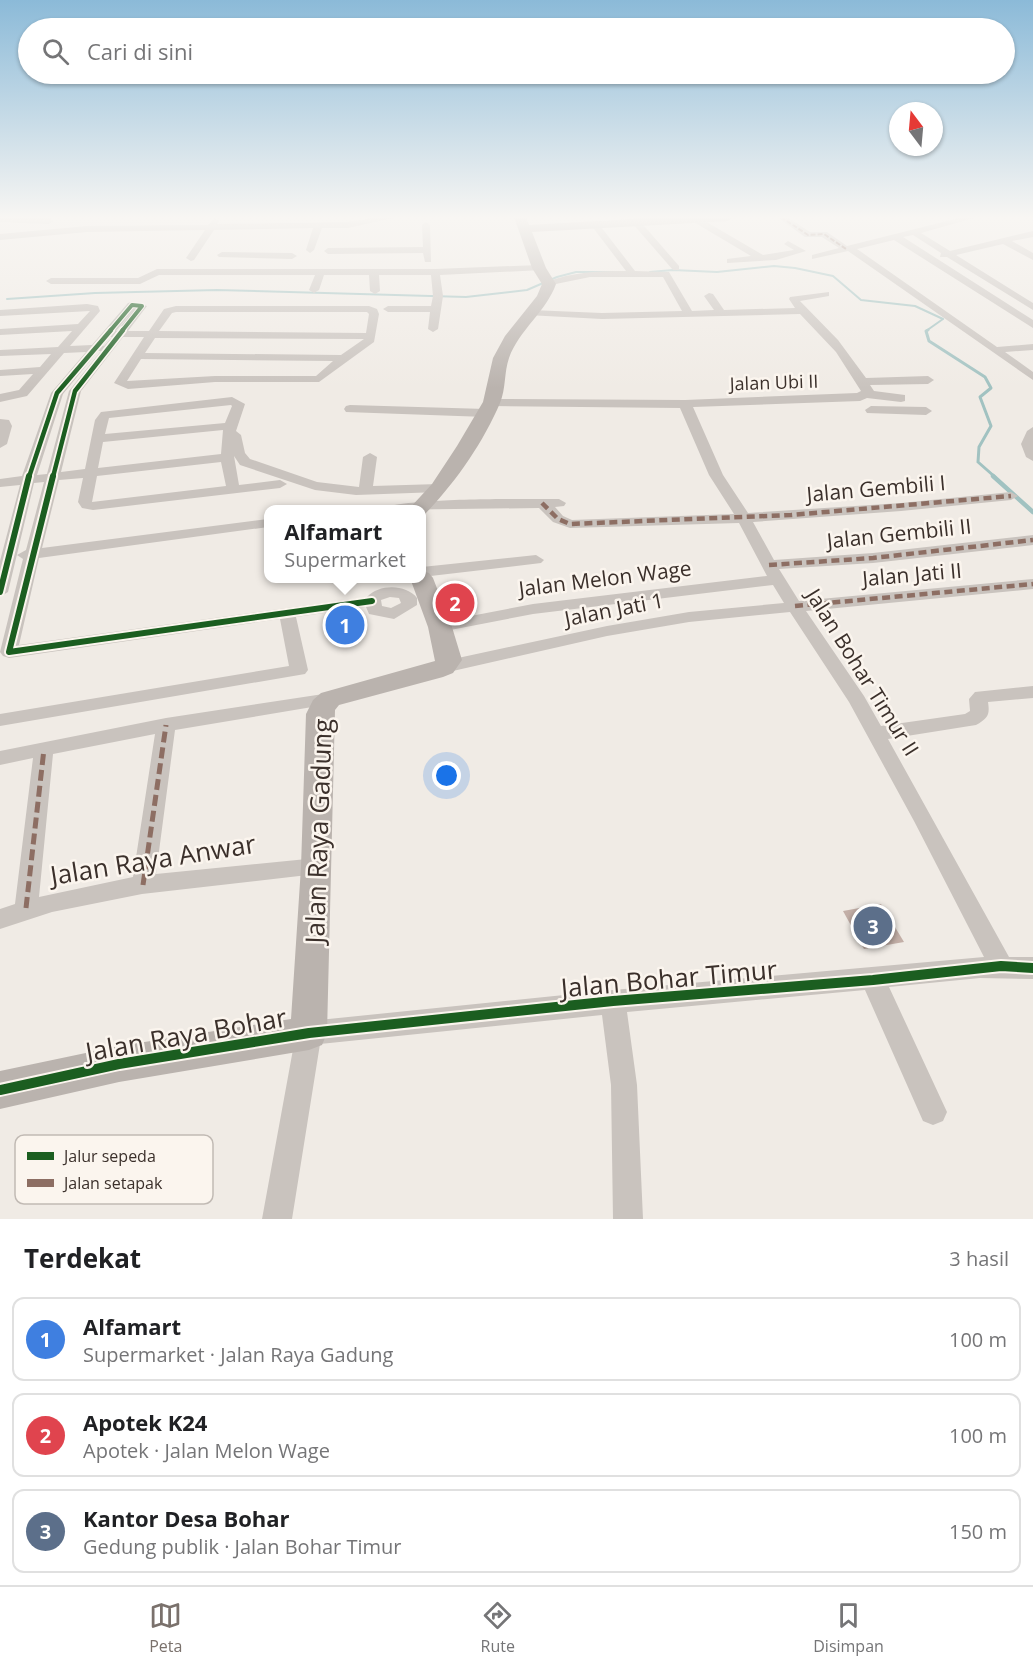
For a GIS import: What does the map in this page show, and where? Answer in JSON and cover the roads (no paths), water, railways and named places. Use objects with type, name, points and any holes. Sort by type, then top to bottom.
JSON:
[{"type":"street","points":[[51,281],[135,281],[144,280],[151,274]]},
{"type":"street","points":[[195,286],[206,274]]},
{"type":"street","points":[[248,274],[286,274]]},
{"type":"street","points":[[314,290],[320,274]]},
{"type":"street","points":[[374,274],[375,291]]},
{"type":"street","points":[[432,274],[438,296],[433,329]]},
{"type":"street","points":[[471,274],[545,277],[590,274],[666,274],[689,314]]},
{"type":"street","points":[[422,505],[439,488],[489,408],[501,358],[511,339],[544,297],[544,274]]},
{"type":"street","points":[[883,274],[1033,377]]},
{"type":"street","points":[[953,274],[1033,325]]},
{"type":"street","points":[[980,274],[1033,307]]},
{"type":"street","points":[[531,313],[602,316],[801,311],[794,299],[826,294]]},
{"type":"street","points":[[710,296],[721,313]]},
{"type":"street","points":[[0,313],[94,308],[95,310],[21,394],[0,398]]},
{"type":"street","points":[[177,309],[369,309],[374,314],[371,336],[367,343],[343,358],[325,376],[315,379],[215,379],[123,385],[120,383],[122,378],[152,334],[168,311],[177,309]]},
{"type":"street","points":[[388,309],[436,309]]},
{"type":"street","name":"Jalan Ubi II","points":[[350,408],[686,404],[863,391],[843,352],[801,311]]},
{"type":"street","points":[[0,333],[80,327]]},
{"type":"street","points":[[0,353],[60,349],[152,334],[371,336]]},
{"type":"street","points":[[106,341],[75,391],[21,598],[11,652],[145,638]]},
{"type":"street","points":[[0,592],[5,557],[57,393],[106,341]]},
{"type":"street","points":[[995,350],[1033,347]]},
{"type":"street","points":[[137,356],[343,358]]},
{"type":"street","points":[[0,373],[40,370]]},
{"type":"street","points":[[863,391],[928,380]]},
{"type":"street","points":[[57,393],[75,391]]},
{"type":"street","points":[[863,391],[901,398]]},
{"type":"street","points":[[863,391],[874,414],[926,411]]},
{"type":"street","points":[[233,488],[227,457],[239,404],[232,401],[109,413],[101,420],[85,502],[93,506],[280,484]]},
{"type":"street","name":"Jalan Bohar Timur II","points":[[686,404],[716,475],[744,518],[773,572],[857,700],[1001,966]]},
{"type":"street","points":[[0,423],[5,423],[6,426],[0,444]]},
{"type":"street","points":[[44,433],[65,430]]},
{"type":"street","points":[[232,430],[238,453],[245,462],[315,486],[365,490],[439,488]]},
{"type":"street","points":[[98,439],[232,430]]},
{"type":"street","points":[[1033,431],[1028,444],[1033,457]]},
{"type":"street","points":[[0,483],[227,457]]},
{"type":"street","points":[[365,490],[370,458]]},
{"type":"street","name":"Jalan Gembili I","points":[[542,503],[558,519],[570,524],[896,510],[1011,496]]},
{"type":"street","points":[[426,508],[559,503]]},
{"type":"street","points":[[5,557],[264,524]]},
{"type":"street","name":"Jalan Gembili II","points":[[773,572],[1033,540]]},
{"type":"street","points":[[372,604],[386,585],[404,594],[420,586],[536,560]]},
{"type":"street","name":"Jalan Melon Wage","points":[[440,627],[533,609],[773,572]]},
{"type":"street","name":"Jalan Jati II","points":[[795,606],[1033,584]]},
{"type":"street","points":[[372,604],[380,613],[394,614],[406,609],[420,586]]},
{"type":"street","points":[[420,586],[440,627],[448,653],[448,660],[444,667]]},
{"type":"street","points":[[0,600],[21,598]]},
{"type":"street","points":[[0,663],[145,638],[372,604]]},
{"type":"street","name":"Jalan Jati 1","points":[[444,667],[607,631],[689,617],[795,606]]},
{"type":"street","points":[[0,720],[299,670],[288,618]]},
{"type":"street","name":"Jalan Raya Gadung","points":[[309,1033],[323,705],[330,699],[444,667]]},
{"type":"street","points":[[875,734],[969,720],[980,714],[978,699],[981,696],[1033,692]]},
{"type":"street","points":[[0,758],[166,725],[330,699]]},
{"type":"street","points":[[143,885],[166,725]]},
{"type":"street","points":[[26,908],[44,749]]},
{"type":"street","name":"Jalan Raya Anwar","points":[[0,919],[26,908],[143,885],[218,874],[317,867]]},
{"type":"street","name":"Jalan Bohar Timur","points":[[309,1033],[613,1001],[873,980],[1001,966],[1033,968]]},
{"type":"street","points":[[873,980],[933,1112]]},
{"type":"street","points":[[613,1001],[624,1085],[628,1219]]},
{"type":"street","points":[[277,1219],[309,1033]]},
{"type":"street","name":"Jalan Raya Bohar","points":[[0,1090],[119,1064],[309,1033]]},
{"type":"waterway","points":[[7,299],[95,293],[217,290],[466,297],[527,290],[569,274]]},
{"type":"waterway","points":[[823,274],[833,276],[861,300],[915,306],[943,319],[926,331]]},
{"type":"waterway","points":[[926,331],[929,341],[985,377],[991,388],[980,397],[991,426],[979,447],[978,462],[995,477]]},
{"type":"waterway","points":[[993,476],[1033,512]]},
{"type":"place","name":"Apotek K24","points":[[455,603]]},
{"type":"place","name":"Alfamart","points":[[345,625]]},
{"type":"place","name":"Kantor Desa Bohar","points":[[873,926]]}]
